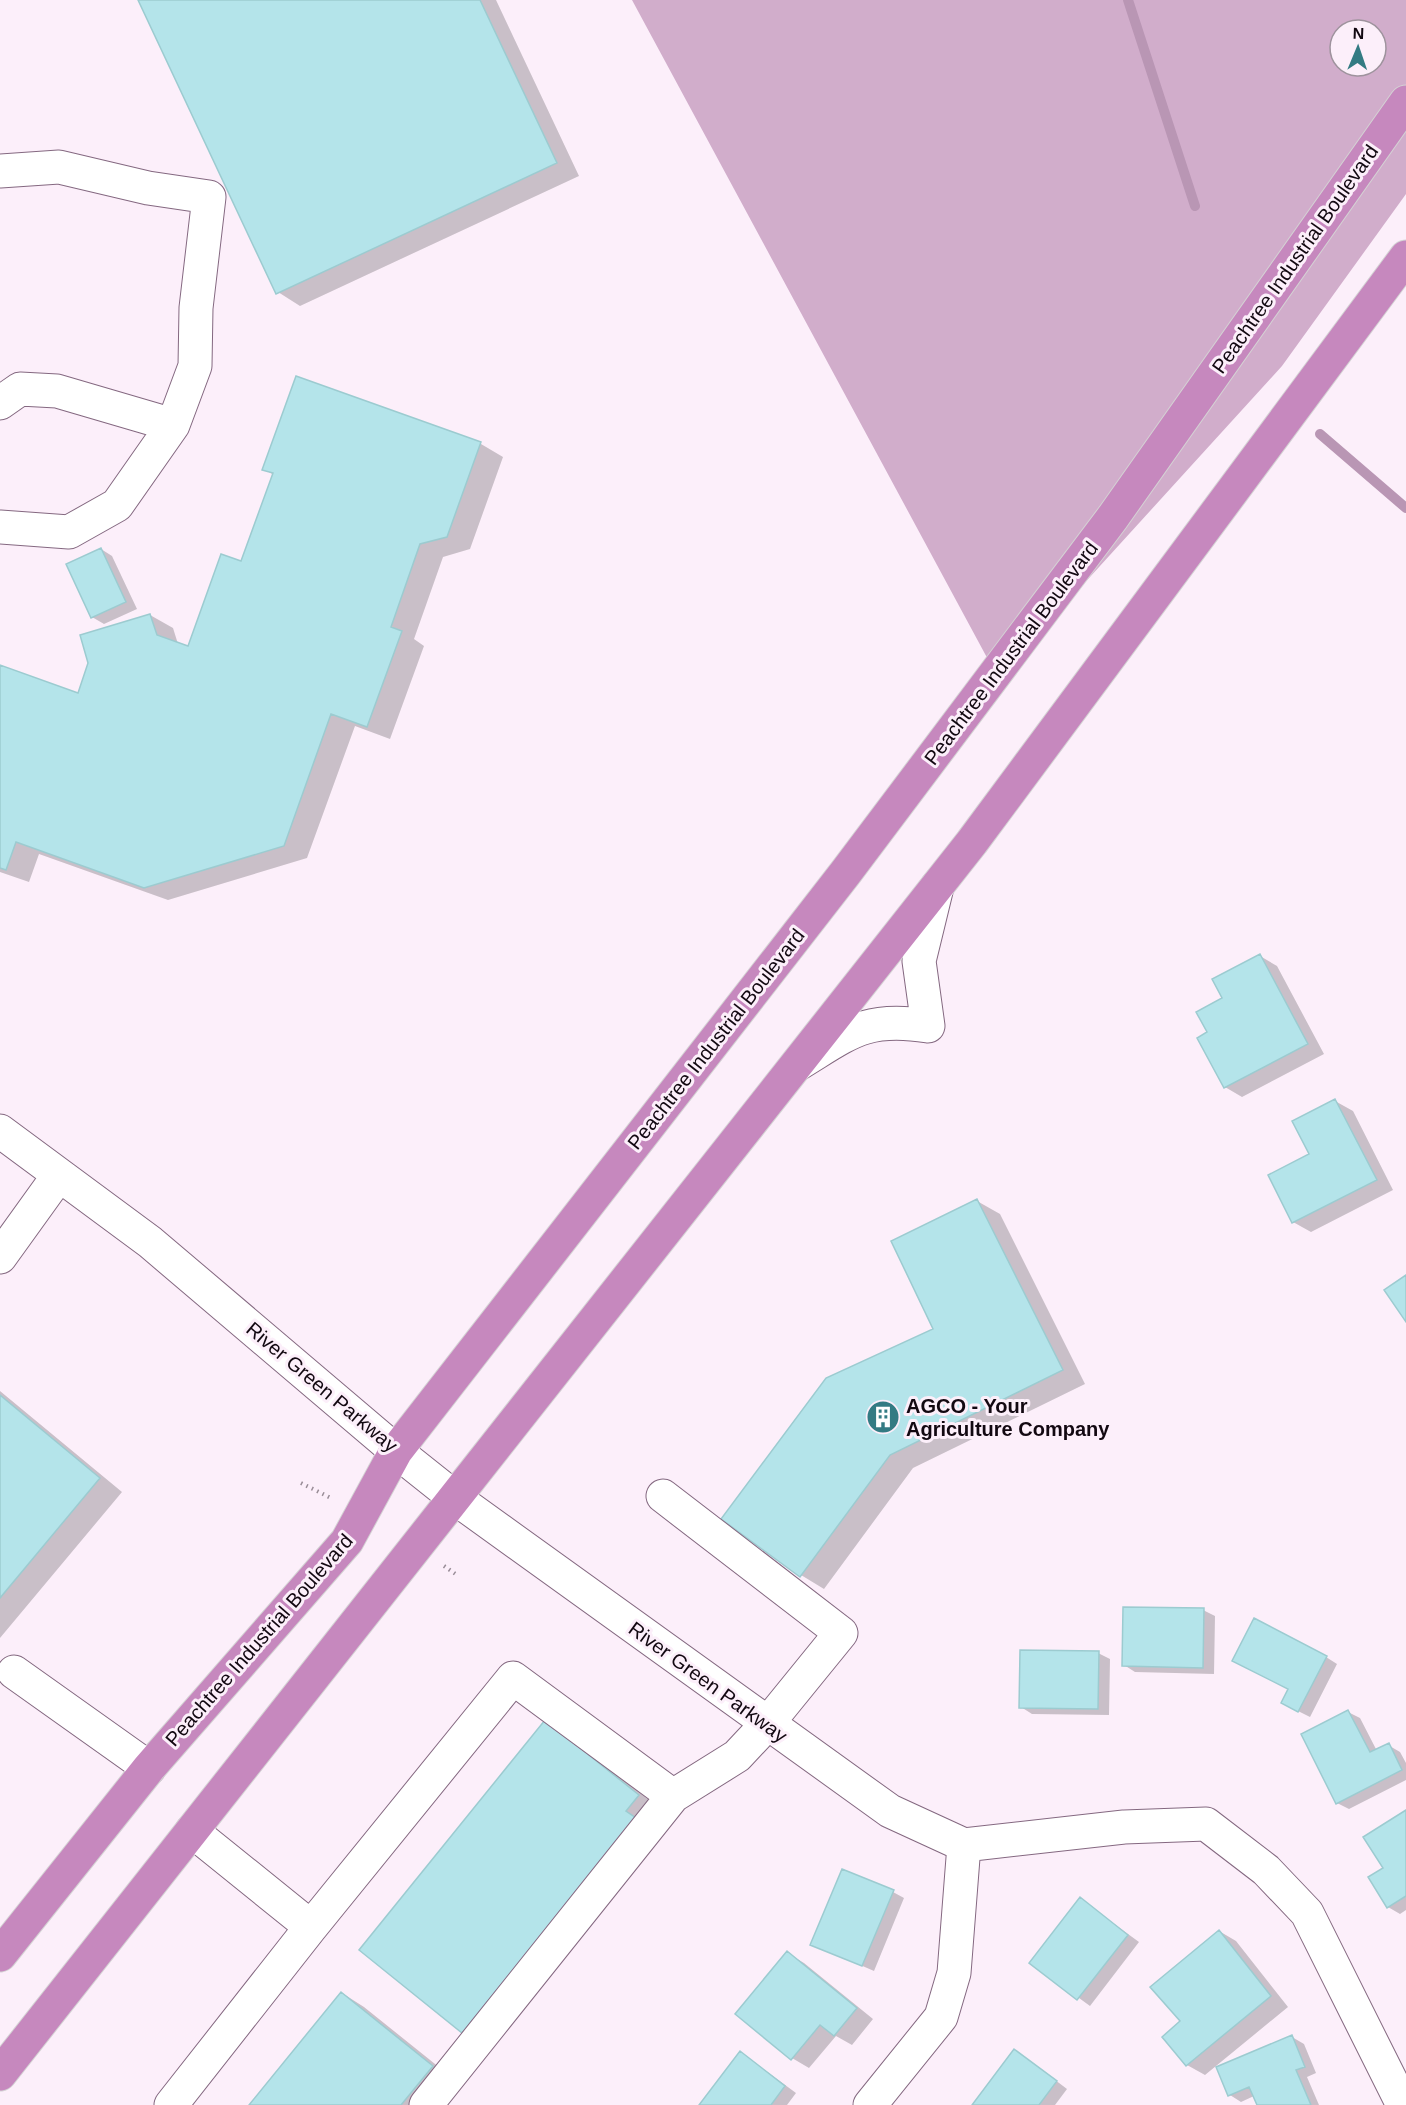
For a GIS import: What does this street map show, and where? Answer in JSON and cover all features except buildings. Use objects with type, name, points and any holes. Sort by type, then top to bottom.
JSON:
[{"type":"highway","name":"Peachtree Industrial Boulevard","points":[[0,1955],[149,1768],[347,1541],[396,1451],[846,873],[1113,517],[1406,102]]},
{"type":"highway","points":[[0,2074],[937,887],[1406,257]]},
{"type":"street","points":[[0,171],[59,167],[148,188],[209,197],[196,308],[195,366],[173,425],[117,505],[69,532],[0,527]]},
{"type":"street","points":[[0,403],[20,389],[57,391],[173,425]]},
{"type":"street","points":[[796,1066],[860,1027],[897,1021],[928,1026],[919,961],[937,887]]},
{"type":"street","name":"River Green Parkway","points":[[0,1131],[150,1242],[396,1451],[455,1498],[890,1811],[964,1845]]},
{"type":"street","points":[[0,1257],[59,1175]]},
{"type":"street","points":[[426,2105],[673,1796],[737,1756],[767,1724],[841,1633],[663,1496]]},
{"type":"street","points":[[14,1671],[149,1768]]},
{"type":"street","points":[[171,2105],[311,1927],[513,1678],[673,1796]]},
{"type":"street","points":[[870,2105],[941,2017],[954,1973],[964,1845],[1124,1827],[1206,1824],[1266,1870],[1307,1914],[1403,2105]]},
{"type":"street","points":[[192,1832],[311,1927]]},
{"type":"shaded area","points":[[632,0],[1406,0],[1406,194],[1282,366],[998,678]]},
{"type":"waterway","points":[[1128,0],[1195,206]]},
{"type":"waterway","points":[[1320,434],[1406,508]]},
{"type":"place","name":"AGCO - Your Agriculture Company","points":[[883,1417]]}]
